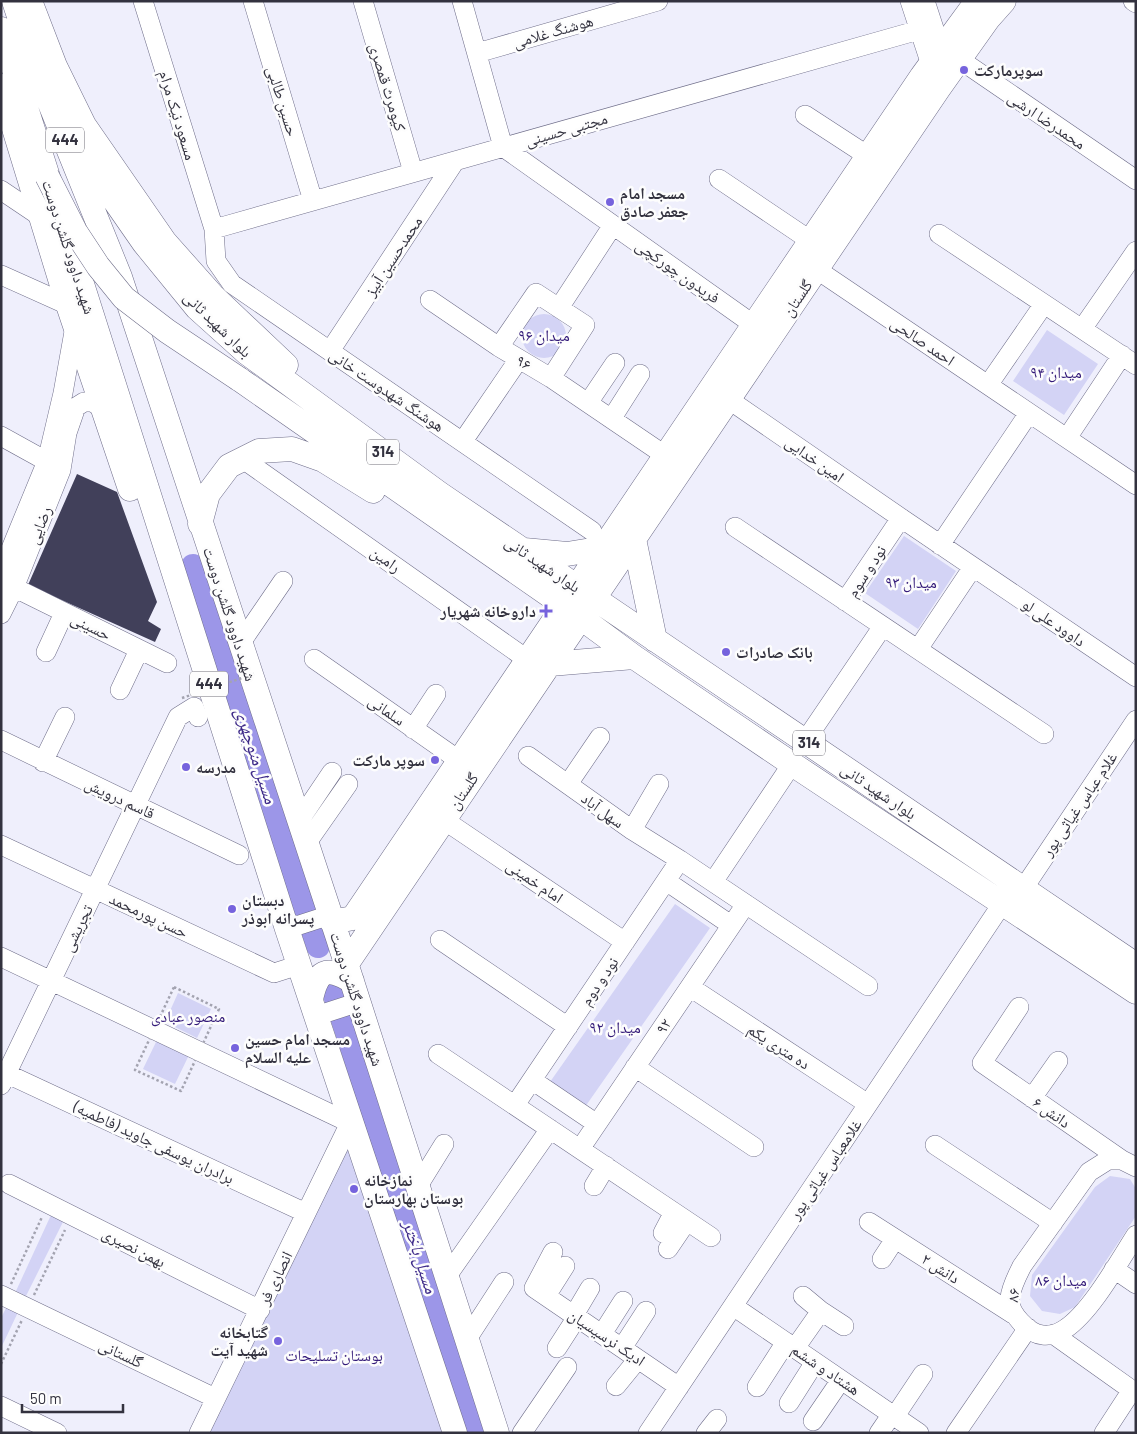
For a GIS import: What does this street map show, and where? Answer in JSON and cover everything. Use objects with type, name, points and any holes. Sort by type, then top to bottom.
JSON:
[{"type":"main road","name":"شهید داوود گلشن دوست","points":[[14,1],[38,74],[120,278],[306,844],[344,926],[352,983],[497,1433]]},
{"type":"main road","points":[[30,1],[55,66],[84,125],[165,242],[238,321],[378,448]]},
{"type":"main road","name":"گلستان","points":[[344,926],[444,820],[539,662],[579,602],[634,539],[816,269],[977,1]]},
{"type":"main road","name":"گلستان","points":[[579,602],[598,539],[666,456],[868,156],[943,58],[988,19],[1004,1]]},
{"type":"main road","name":"شهید داوود گلشن دوست","points":[[1,29],[293,949]]},
{"type":"main road","name":"بلوار شهید ثانی","points":[[38,74],[94,171],[144,243],[197,308],[247,353],[440,494],[521,550],[579,602],[634,657],[1136,992]]},
{"type":"main road","points":[[1,86],[101,407],[217,737],[267,868]]},
{"type":"main road","name":"بلوار شهید ثانی","points":[[47,176],[75,231],[98,266],[124,298],[167,330],[497,559],[655,640],[1136,965]]},
{"type":"main road","points":[[200,524],[208,494],[230,466],[259,451],[292,449],[323,460],[431,526],[497,559]]},
{"type":"main road","points":[[521,550],[567,554],[598,539]]},
{"type":"main road","points":[[634,539],[655,640]]},
{"type":"main road","points":[[539,662],[634,657]]},
{"type":"main road","name":"گلستان","points":[[344,926],[460,761],[539,662]]},
{"type":"main road","points":[[1002,904],[1023,889]]},
{"type":"main road","points":[[293,949],[306,958],[319,960],[329,954],[344,926]]},
{"type":"main road","name":"444","points":[[293,949],[455,1433]]},
{"type":"main road","points":[[314,1008],[316,982],[324,972],[338,973],[352,983]]},
{"type":"street","name":"مسعود نیک مرام","points":[[143,1],[214,229]]},
{"type":"street","name":"حسین طالبی","points":[[253,1],[313,201]]},
{"type":"street","name":"کیومرث قمصری","points":[[362,1],[413,172]]},
{"type":"street","points":[[462,1],[503,147]]},
{"type":"street","name":"هوشنگ غلامی","points":[[476,53],[658,1]]},
{"type":"street","points":[[910,1],[919,30],[943,58]]},
{"type":"street","points":[[925,1],[943,58]]},
{"type":"street","name":"مجتبی حسینی","points":[[214,229],[919,30]]},
{"type":"street","name":"محمدرضا ارشی","points":[[943,58],[1136,180]]},
{"type":"street","points":[[805,115],[868,156]]},
{"type":"street","name":"فریدون چورکچی","points":[[503,147],[754,325]]},
{"type":"street","name":"محمدحسین آبیز","points":[[330,351],[455,161]]},
{"type":"street","points":[[719,179],[811,241]]},
{"type":"street","points":[[1,190],[41,217]]},
{"type":"street","points":[[559,308],[613,225]]},
{"type":"street","name":"هوشنگ شهدوست خانی","points":[[214,229],[216,261],[232,284],[463,441],[598,539]]},
{"type":"street","points":[[939,234],[1129,360],[1066,438]]},
{"type":"street","points":[[1082,329],[1136,251]]},
{"type":"street","name":"احمد صالحی","points":[[816,269],[1136,485]]},
{"type":"street","points":[[1,275],[72,315]]},
{"type":"street","name":"۹۶","points":[[536,293],[559,308],[585,325],[551,378],[499,347],[536,293]]},
{"type":"street","points":[[430,300],[499,347]]},
{"type":"street","points":[[988,385],[1044,304]]},
{"type":"street","name":"رضایی","points":[[1,573],[54,465],[72,315]]},
{"type":"street","points":[[463,441],[518,359]]},
{"type":"street","points":[[588,403],[615,363]]},
{"type":"street","points":[[612,418],[640,374]]},
{"type":"street","points":[[551,378],[666,456]]},
{"type":"street","name":"امین خدایی","points":[[728,399],[940,545]]},
{"type":"street","name":"رضایی","points":[[1,614],[8,585],[76,407],[84,402],[92,402],[101,407]]},
{"type":"street","points":[[940,545],[1029,412]]},
{"type":"street","points":[[1,436],[54,465]]},
{"type":"street","name":"رامین","points":[[243,459],[539,662]]},
{"type":"street","name":"نود و سوم","points":[[900,518],[845,601],[1044,734]]},
{"type":"street","points":[[736,527],[845,601]]},
{"type":"street","name":"داوود علی لو","points":[[940,545],[1136,677]]},
{"type":"street","points":[[918,649],[973,567]]},
{"type":"street","points":[[240,644],[283,581]]},
{"type":"street","name":"حسینی","points":[[8,585],[167,664]]},
{"type":"street","points":[[46,652],[64,613]]},
{"type":"street","points":[[805,741],[883,626]]},
{"type":"street","points":[[120,690],[139,650]]},
{"type":"street","name":"سلمانی","points":[[314,659],[460,761]]},
{"type":"street","points":[[413,729],[436,694]]},
{"type":"street","name":"تجریشی","points":[[3,1076],[51,981],[178,717],[194,707],[198,718]]},
{"type":"street","points":[[44,762],[66,717]]},
{"type":"street","name":"غلام عباس غیاثی ‌پور","points":[[1023,889],[1136,720]]},
{"type":"street","points":[[568,784],[600,737]]},
{"type":"street","name":"قاسم درویش","points":[[1,740],[239,855]]},
{"type":"street","name":"سهل آباد","points":[[528,756],[632,830],[868,986]]},
{"type":"street","points":[[712,882],[792,764]]},
{"type":"street","points":[[299,821],[332,772]]},
{"type":"street","points":[[306,844],[348,784]]},
{"type":"street","points":[[632,830],[659,784]]},
{"type":"street","name":"امام خمینی","points":[[444,820],[625,942]]},
{"type":"street","name":"حسن پورمحمد","points":[[1,845],[274,973],[293,949],[344,926]]},
{"type":"street","name":"نود و دوم","points":[[515,1105],[680,860]]},
{"type":"street","points":[[666,881],[731,925]]},
{"type":"street","name":"۹۲","points":[[580,1149],[746,904]]},
{"type":"street","name":"غلامعباس غیاثی پور","points":[[648,1433],[1002,904]]},
{"type":"street","points":[[440,940],[568,1027]]},
{"type":"street","points":[[1,957],[350,1123]]},
{"type":"street","points":[[314,1008],[352,983]]},
{"type":"street","name":"ده متری یکم","points":[[690,987],[868,1104]]},
{"type":"street","name":"دانش ۶","points":[[1019,1007],[982,1063],[1129,1164]]},
{"type":"street","points":[[438,1054],[711,1237]]},
{"type":"street","points":[[1032,1098],[1058,1061]]},
{"type":"street","points":[[635,1068],[754,1147]]},
{"type":"street","name":"برادران یوسفی جاوید (فاطمیه)","points":[[3,1076],[306,1213]]},
{"type":"street","points":[[532,1080],[597,1124]]},
{"type":"street","name":"انصاری فر","points":[[199,1433],[350,1123]]},
{"type":"street","points":[[447,1276],[550,1128]]},
{"type":"street","points":[[418,1186],[444,1144]]},
{"type":"street","points":[[935,1145],[1053,1223]]},
{"type":"street","name":"۸۶","points":[[1053,1334],[1041,1335],[1028,1328],[1013,1314],[1010,1300],[1014,1281],[1022,1266],[1089,1172],[1108,1160],[1129,1164]]},
{"type":"street","points":[[594,1186],[606,1166]]},
{"type":"street","name":"بهمن نصیری","points":[[9,1184],[260,1310]]},
{"type":"street","points":[[665,1241],[681,1216]]},
{"type":"street","name":"دانش ۲","points":[[869,1222],[1013,1314]]},
{"type":"street","points":[[1104,1433],[1134,1392],[1053,1334],[1064,1329],[1084,1313],[1136,1235]]},
{"type":"street","points":[[882,1259],[895,1238]]},
{"type":"street","name":"ادیک نرسیسیان","points":[[559,1259],[540,1292],[679,1387]]},
{"type":"street","points":[[1114,1269],[1136,1284]]},
{"type":"street","points":[[467,1339],[504,1282]]},
{"type":"street","points":[[557,1348],[590,1288]]},
{"type":"street","name":"گلستانی","points":[[3,1296],[216,1398]]},
{"type":"street","points":[[803,1296],[844,1326]]},
{"type":"street","points":[[602,1334],[624,1301]]},
{"type":"street","name":"هشتاد و ششم","points":[[733,1306],[919,1433]]},
{"type":"street","points":[[622,1348],[646,1311]]},
{"type":"street","points":[[757,1387],[822,1311]]},
{"type":"street","points":[[956,1433],[1028,1328]]},
{"type":"street","points":[[616,1386],[638,1359]]},
{"type":"street","points":[[789,1403],[815,1362]]},
{"type":"street","points":[[522,1433],[567,1367]]},
{"type":"street","points":[[879,1433],[923,1374]]},
{"type":"street","points":[[814,1421],[842,1380]]},
{"type":"street","points":[[1,1406],[57,1433]]},
{"type":"path","points":[[182,698],[254,674]]},
{"type":"path","points":[[3,1296],[48,1204]]},
{"type":"path","points":[[1,1364],[72,1215]]},
{"type":"green space","name":"میدان ۹۶","points":[[540,314],[548,314],[560,320],[566,336],[560,352],[548,358],[540,358],[528,352],[522,340],[522,332],[528,320]]},
{"type":"green space","name":"میدان ۹۴","points":[[1047,330],[1098,364],[1064,415],[1013,381]]},
{"type":"green space","name":"میدان ۹۳","points":[[904,536],[956,571],[918,629],[865,593]]},
{"type":"green space","name":"میدان ۹۲","points":[[675,904],[710,928],[585,1107],[550,1082]]},
{"type":"green space","name":"منصور عبادی","points":[[178,993],[211,1009],[197,1038],[165,1022]]},
{"type":"green space","name":"منصور عبادی","points":[[157,1040],[189,1055],[175,1084],[143,1069]]},
{"type":"green space","name":"بوستان تسلیحات","points":[[348,1149],[443,1433],[209,1433],[226,1397]]},
{"type":"green space","name":"میدان ۸۶","points":[[1110,1176],[1130,1179],[1136,1189],[1136,1216],[1075,1307],[1060,1314],[1042,1311],[1030,1296],[1032,1275],[1095,1187]]},
{"type":"green space","points":[[51,1215],[64,1220],[26,1296],[16,1291]]},
{"type":"green space","points":[[9,1302],[20,1308],[1,1348],[1,1318]]},
{"type":"building","points":[[77,474],[117,492],[157,602],[148,621],[161,629],[155,642],[28,585]]},
{"type":"waterway","name":"مسیل منوچهری","points":[[193,566],[318,946]]},
{"type":"waterway","name":"مسیل باختر","points":[[335,995],[477,1433]]},
{"type":"place","name":"سوپرمارکت","points":[[964,70]]},
{"type":"place","name":"مسجد امام جعفر صادق","points":[[610,202]]},
{"type":"place","name":"داروخانه شهریار","points":[[546,611]]},
{"type":"place","name":"بانک صادرات","points":[[726,652]]},
{"type":"place","name":"سوپر مارکت","points":[[435,760]]},
{"type":"place","name":"مدرسه","points":[[186,767]]},
{"type":"place","name":"دبستان پسرانه ابوذر","points":[[232,909]]},
{"type":"place","name":"مسجد امام حسین علیه السلام","points":[[235,1048]]},
{"type":"place","name":"نمازخانه بوستان بهارستان","points":[[354,1189]]},
{"type":"place","name":"گتابخانه شهید آیت","points":[[278,1341]]}]
